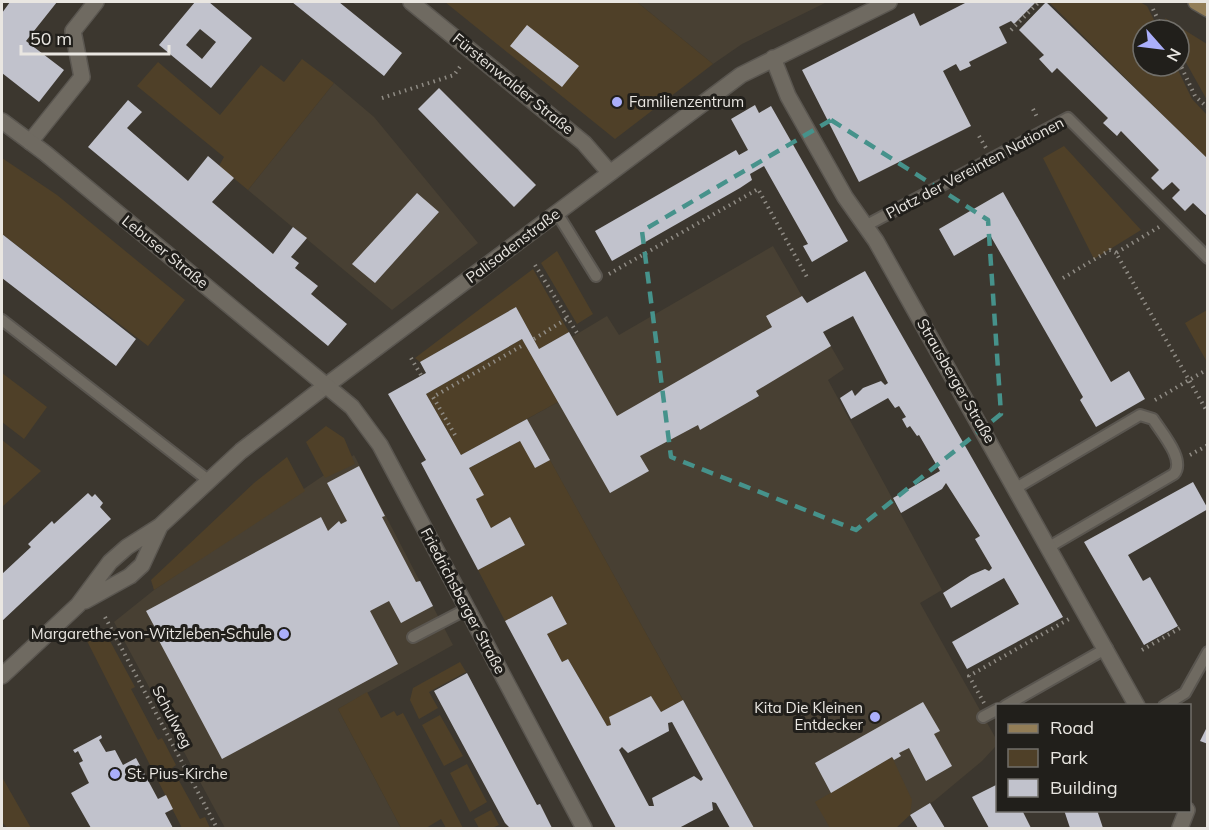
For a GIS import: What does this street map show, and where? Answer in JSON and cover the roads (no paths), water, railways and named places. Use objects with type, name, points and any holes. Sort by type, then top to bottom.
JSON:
[{"type":"main road","points":[[1196,2],[1208,9]]},
{"type":"street","points":[[30,142],[82,77],[73,31],[96,2]]},
{"type":"street","name":"Fürstenwalder Straße","points":[[411,2],[584,142],[610,173]]},
{"type":"street","name":"Palisadenstraße","points":[[2,675],[78,605],[110,562],[127,547],[160,526],[241,451],[741,75],[889,2]]},
{"type":"street","name":"Strausberger Straße","points":[[773,58],[788,96],[845,197],[867,225],[1136,704]]},
{"type":"street","name":"Lebuser Straße","points":[[2,121],[328,385]]},
{"type":"street","name":"Friedrichsberger Straße","points":[[328,385],[352,406],[380,445],[584,828]]},
{"type":"street","name":"Palisadenstraße","points":[[78,605],[130,576],[142,565],[160,526]]},
{"type":"street","points":[[1179,828],[1186,812]]},
{"type":"lane","name":"Platz der Vereinten Nationen","points":[[867,225],[1068,118],[1208,258]]},
{"type":"lane","points":[[557,213],[599,277]]},
{"type":"lane","points":[[2,320],[208,480]]},
{"type":"lane","points":[[1016,488],[1140,416],[1153,419],[1178,461],[1174,474],[1049,547]]},
{"type":"lane","points":[[413,637],[467,609]]},
{"type":"lane","points":[[1007,704],[1107,648]]},
{"type":"lane","points":[[1166,704],[1185,693],[1208,652]]},
{"type":"place","name":"Familienzentrum","points":[[617,102]]},
{"type":"place","name":"Margarethe-von-Witzleben-Schule","points":[[284,634]]},
{"type":"place","name":"Kita Die Kleinen Entdecker","points":[[875,717]]},
{"type":"place","name":"St. Pius-Kirche","points":[[115,774]]}]
